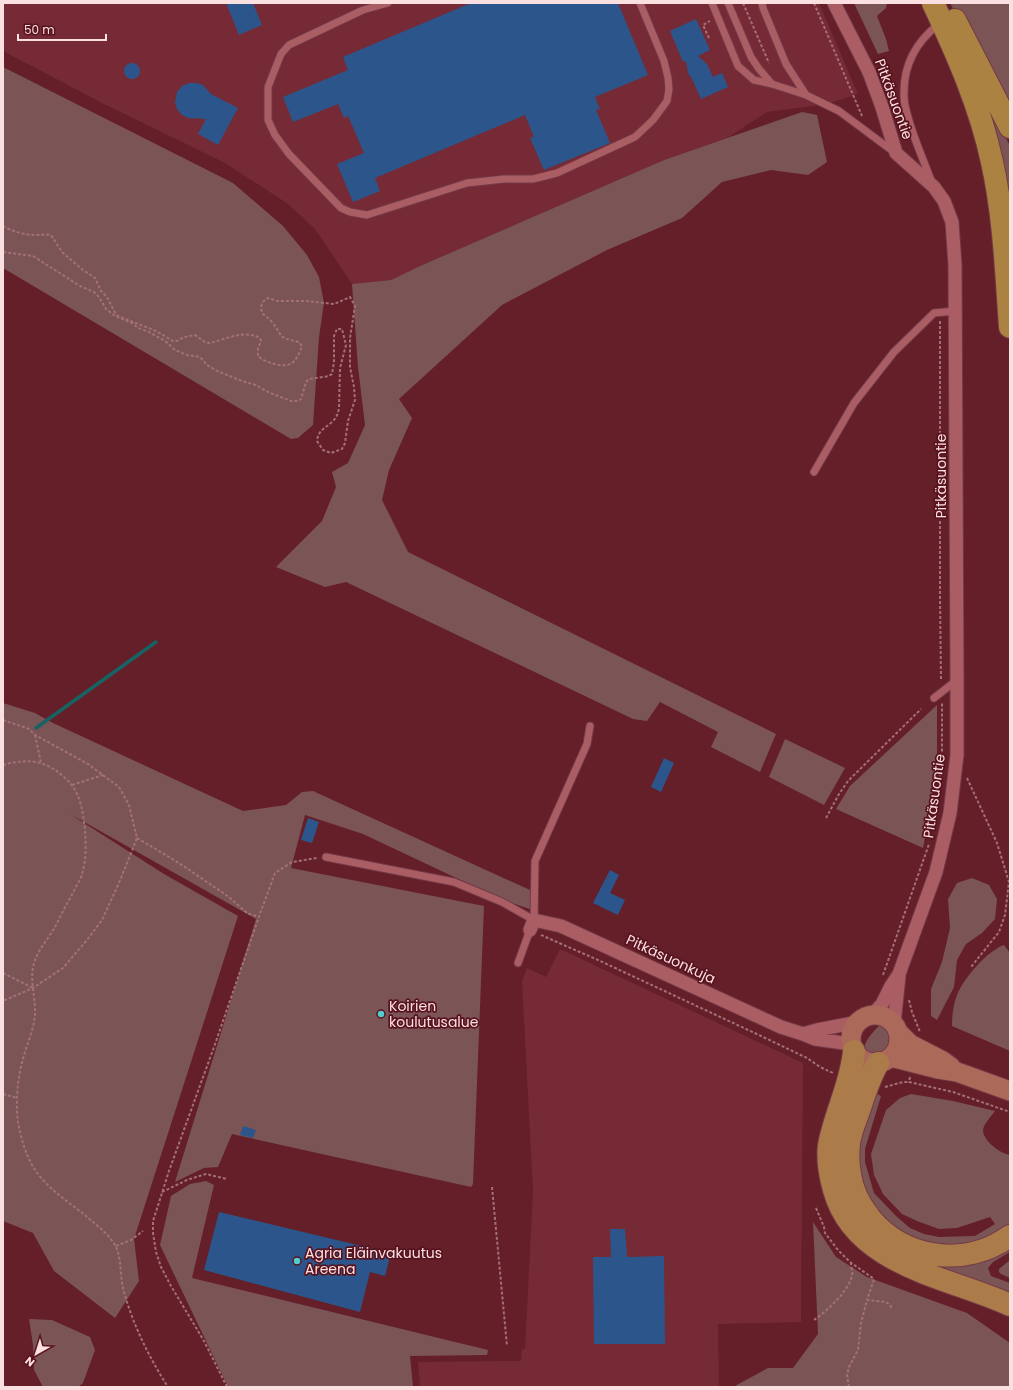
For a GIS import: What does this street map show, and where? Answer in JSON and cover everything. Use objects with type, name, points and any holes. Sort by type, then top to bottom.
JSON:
[{"type":"highway","points":[[941,9],[1010,127]]},
{"type":"highway","points":[[941,9],[982,122],[992,162],[1003,228],[1010,327]]},
{"type":"highway","points":[[852,1048],[853,1065],[858,1082],[853,1127],[849,1143],[848,1161],[853,1189],[863,1207],[874,1222],[883,1231],[903,1245],[937,1256],[961,1255],[986,1249],[998,1244],[1010,1236]]},
{"type":"highway","points":[[884,1060],[871,1076],[858,1082],[838,1113],[829,1146],[829,1166],[836,1199],[854,1228],[878,1250],[897,1262],[1010,1305]]},
{"type":"main road","points":[[916,1056],[868,1063],[860,1058],[852,1048],[852,1032],[865,1018],[880,1015],[888,1019],[896,1028],[910,1044],[916,1056],[938,1069],[956,1072],[1010,1091]]},
{"type":"main road","points":[[884,1060],[896,1052],[898,1046],[896,1028]]},
{"type":"street","name":"Pitkäsuontie","points":[[834,3],[869,72],[882,107],[896,153],[934,187],[944,201],[952,222],[955,265],[957,679],[956,755],[950,813],[936,872],[894,988],[882,1004],[865,1018]]},
{"type":"street","name":"Pitkäsuonkuja","points":[[532,925],[561,926],[768,1022],[815,1039],[852,1048]]},
{"type":"street","name":"Pitkäsuontie","points":[[894,988],[896,1028]]},
{"type":"street","points":[[803,1034],[865,1018]]},
{"type":"lane","points":[[388,3],[362,10],[289,45],[281,54],[268,87],[268,120],[274,135],[288,154],[341,208],[350,212],[366,215],[467,183],[504,179],[533,179],[557,173],[635,137],[653,120],[667,100],[669,89],[664,61],[640,3]]},
{"type":"lane","points":[[712,3],[738,66],[754,80],[806,95],[839,111],[896,153]]},
{"type":"lane","points":[[728,3],[751,57],[772,84]]},
{"type":"lane","points":[[762,3],[786,64],[806,95]]},
{"type":"lane","points":[[934,187],[904,104],[904,79],[911,58],[941,9]]},
{"type":"lane","points":[[814,472],[858,397],[894,352],[934,312],[956,311]]},
{"type":"lane","points":[[934,698],[957,679]]},
{"type":"lane","points":[[518,963],[532,925],[535,861],[587,744],[590,726]]},
{"type":"lane","points":[[326,857],[454,882],[502,902],[532,925]]},
{"type":"path","points":[[743,3],[769,63]]},
{"type":"path","points":[[3,226],[20,233],[51,235],[62,252],[84,271],[95,278],[101,291],[107,297],[118,316],[156,331],[173,341],[194,335],[204,342],[209,343],[244,334],[256,336],[260,338],[261,341],[258,348],[258,356],[272,364],[286,365],[292,363],[300,353],[302,346],[298,342],[284,339],[262,313],[261,304],[264,300],[268,298],[276,301],[306,301],[334,304],[350,297],[355,306],[350,338],[350,367],[355,400],[348,421],[343,447],[340,450],[331,453],[323,450],[317,441],[319,432],[334,420],[339,408],[340,368],[346,345],[342,329],[337,329],[334,336],[334,362],[332,374],[329,376],[310,379],[306,382],[301,399],[298,401],[291,401],[268,392],[256,385],[242,382],[217,371],[207,365],[200,357],[187,355],[175,350],[165,341],[110,313],[94,292],[80,286],[33,256],[3,252]]},
{"type":"path","points":[[933,828],[942,754],[940,597],[941,312]]},
{"type":"path","points":[[826,818],[848,781],[921,710]]},
{"type":"path","points":[[3,720],[29,729],[36,735],[88,764],[120,787],[129,805],[136,838],[120,883],[102,920],[63,968],[33,988],[3,1001]]},
{"type":"path","points":[[36,735],[41,762]]},
{"type":"path","points":[[3,765],[24,761],[41,762],[53,768],[72,785],[81,804],[84,821],[85,848],[82,874],[34,964],[33,988],[35,1017],[18,1079],[18,1120],[22,1138],[38,1174],[50,1187],[100,1228],[114,1242],[119,1254],[124,1291],[135,1323],[150,1355],[168,1387]]},
{"type":"path","points":[[72,785],[103,775]]},
{"type":"path","points":[[966,777],[997,843],[1009,882],[1005,915],[999,932],[971,967]]},
{"type":"path","points":[[136,838],[179,863],[229,897],[247,913],[258,917]]},
{"type":"path","points":[[909,1082],[922,1038],[912,1012],[908,993],[883,984],[880,981],[929,843]]},
{"type":"path","points":[[227,1387],[204,1341],[171,1286],[158,1259],[153,1233],[153,1221],[186,1122],[275,873],[292,862],[326,857]]},
{"type":"path","points":[[532,925],[598,960],[726,1019],[806,1058],[820,1067],[858,1082],[880,1088],[903,1082],[909,1082],[953,1092],[1010,1112]]},
{"type":"path","points":[[3,973],[33,988]]},
{"type":"path","points":[[3,1094],[17,1098]]},
{"type":"path","points":[[162,1192],[187,1180],[206,1174],[227,1179]]},
{"type":"path","points":[[492,1187],[507,1346]]},
{"type":"path","points":[[816,1208],[825,1232],[838,1250],[850,1262],[874,1279],[861,1322],[858,1350],[849,1367],[847,1375],[850,1387]]},
{"type":"path","points":[[116,1246],[131,1240],[143,1231]]},
{"type":"path","points":[[814,1320],[827,1311],[850,1283],[852,1274],[850,1262]]},
{"type":"path","points":[[867,1300],[886,1302],[891,1306],[890,1310]]},
{"type":"shaded area","points":[[3,3],[819,3],[858,94],[827,104],[767,112],[727,138],[664,160],[391,280],[352,284],[315,229],[288,204],[225,163],[102,103],[3,51]]},
{"type":"shaded area","points":[[854,3],[887,3],[886,8],[877,16],[889,51],[878,54]]},
{"type":"shaded area","points":[[950,3],[1010,3],[1010,114]]},
{"type":"shaded area","points":[[3,67],[233,183],[283,226],[307,255],[319,277],[324,303],[319,337],[313,425],[298,438],[291,439],[3,268]]},
{"type":"shaded area","points":[[988,103],[1010,146],[1010,271]]},
{"type":"shaded area","points":[[802,112],[817,115],[827,162],[808,175],[771,170],[722,182],[682,218],[607,250],[502,305],[399,399],[412,418],[389,470],[382,500],[408,552],[776,734],[760,772],[711,747],[718,732],[660,702],[647,721],[633,719],[346,582],[325,587],[276,567],[322,521],[336,487],[332,472],[348,463],[365,425],[358,367],[352,284],[391,280],[664,160]]},
{"type":"shaded area","points":[[3,703],[35,713],[53,723],[243,811],[286,805],[302,792],[313,791],[530,890],[530,909],[503,900],[363,834],[305,815],[291,868],[484,906],[473,1184],[471,1187],[232,1134],[218,1167],[204,1168],[175,1182],[256,919],[70,814],[164,874],[238,916],[134,1239],[139,1281],[115,1318],[54,1271],[33,1233],[3,1221]]},
{"type":"shaded area","points":[[937,705],[937,757],[930,812],[923,848],[836,809],[850,786]]},
{"type":"shaded area","points":[[785,739],[845,768],[824,805],[769,777]]},
{"type":"shaded area","points":[[972,878],[989,885],[997,899],[995,919],[982,933],[966,944],[957,960],[954,987],[937,1020],[931,1016],[931,989],[942,962],[950,928],[948,899],[957,883]]},
{"type":"shaded area","points":[[1004,945],[1010,953],[1010,1051],[952,1026],[955,1003],[960,988],[970,973],[990,953]]},
{"type":"shaded area","points":[[560,949],[803,1063],[801,1322],[718,1324],[719,1387],[420,1387],[418,1362],[521,1361],[522,1349],[525,1349],[533,1191],[522,981],[527,968],[546,977]]},
{"type":"shaded area","points":[[881,1024],[886,1029],[888,1035],[889,1041],[887,1048],[882,1053],[870,1054],[864,1051],[864,1047],[872,1033]]},
{"type":"shaded area","points":[[872,1091],[881,1096],[865,1149],[865,1162],[874,1193],[897,1217],[910,1228],[924,1234],[939,1237],[975,1236],[995,1224],[990,1217],[957,1228],[939,1229],[902,1214],[883,1194],[874,1175],[871,1154],[886,1110],[900,1098],[911,1094],[953,1101],[995,1111],[986,1122],[983,1130],[986,1138],[993,1146],[1010,1155],[1010,1226],[971,1245],[922,1244],[898,1233],[867,1201],[856,1169],[856,1140]]},
{"type":"shaded area","points":[[842,1157],[901,1250],[1010,1240],[1010,1252],[993,1262],[988,1268],[991,1276],[1010,1283],[1010,1295],[919,1265],[855,1222]]},
{"type":"shaded area","points":[[206,1181],[214,1185],[192,1278],[488,1350],[487,1355],[410,1356],[413,1387],[228,1387],[160,1245],[171,1196],[190,1184]]},
{"type":"shaded area","points":[[813,1222],[836,1257],[867,1277],[967,1313],[1010,1343],[1010,1387],[733,1387],[768,1368],[793,1368],[818,1334]]},
{"type":"shaded area","points":[[1010,1260],[1010,1278],[1001,1274],[999,1269]]},
{"type":"shaded area","points":[[29,1319],[52,1320],[90,1337],[95,1350],[83,1383],[78,1387],[43,1387],[34,1370],[33,1345]]},
{"type":"building","points":[[226,3],[253,3],[262,25],[239,35]]},
{"type":"building","points":[[471,3],[618,3],[648,75],[595,97],[600,109],[596,110],[610,143],[544,170],[530,138],[534,137],[525,115],[375,178],[380,191],[353,202],[337,164],[364,153],[348,116],[344,118],[338,104],[293,122],[283,97],[348,70],[343,57]]},
{"type":"building","points":[[696,19],[710,50],[698,56],[707,64],[713,77],[722,73],[728,87],[701,99],[688,73],[686,61],[683,62],[670,31]]},
{"type":"building","points":[[132,63],[138,65],[140,71],[138,77],[132,79],[126,77],[124,71],[126,65]]},
{"type":"building","points":[[189,83],[203,85],[211,94],[238,108],[218,145],[198,134],[206,119],[188,118],[182,115],[177,109],[175,102],[177,92],[182,86]]},
{"type":"building","points":[[664,758],[674,763],[661,792],[651,787]]},
{"type":"building","points":[[308,818],[319,822],[312,843],[301,840]]},
{"type":"building","points":[[610,870],[619,875],[610,893],[625,900],[618,915],[593,903]]},
{"type":"building","points":[[243,1126],[256,1130],[253,1138],[240,1135]]},
{"type":"building","name":"Agria Eläinvakuutus Areena","points":[[219,1212],[391,1253],[385,1276],[370,1272],[360,1312],[204,1270]]},
{"type":"building","points":[[610,1229],[625,1229],[627,1257],[664,1256],[665,1344],[594,1344],[593,1257],[611,1257]]},
{"type":"waterway","points":[[36,728],[156,642]]},
{"type":"place","name":"Koirien koulutusalue","points":[[381,1014]]},
{"type":"place","name":"Agria Eläinvakuutus Areena","points":[[297,1261]]}]
